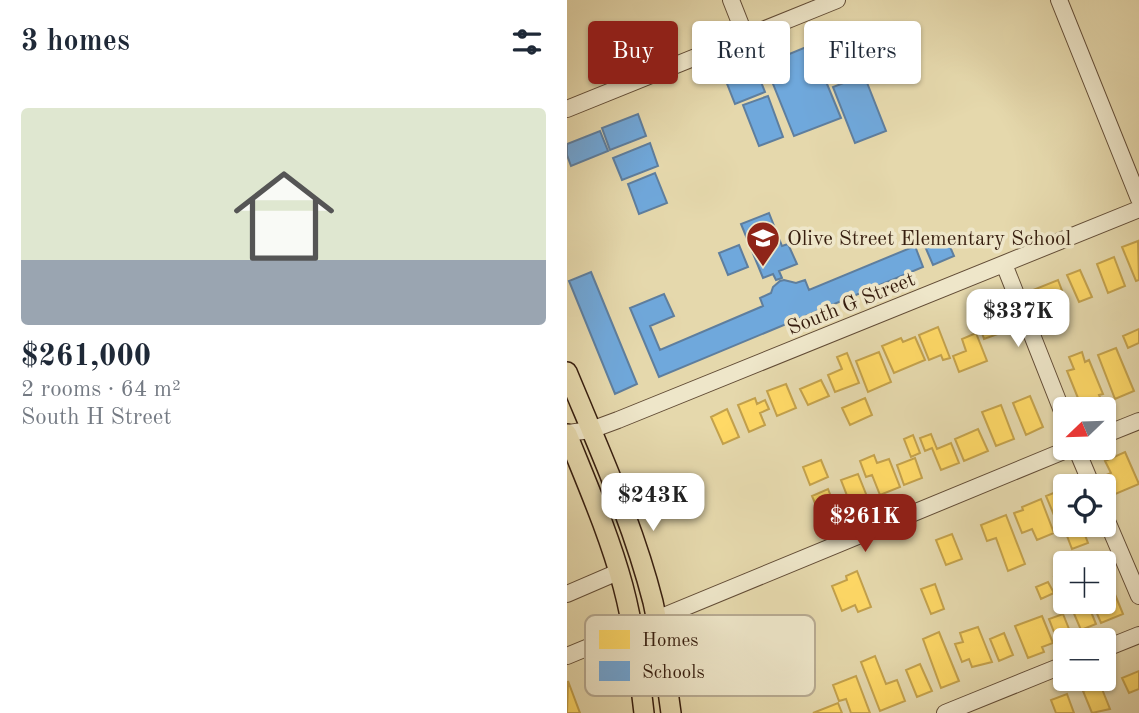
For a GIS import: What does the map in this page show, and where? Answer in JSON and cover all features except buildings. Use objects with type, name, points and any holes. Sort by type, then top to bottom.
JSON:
[{"type":"main road","points":[[567,372],[576,432],[618,572],[640,615]]},
{"type":"main road","points":[[576,432],[635,544],[644,615]]},
{"type":"main road","points":[[666,696],[671,713]]},
{"type":"street","points":[[731,0],[739,21]]},
{"type":"street","points":[[787,21],[837,0]]},
{"type":"street","points":[[1059,0],[1139,199]]},
{"type":"street","points":[[567,109],[692,59]]},
{"type":"street","name":"South G Street","points":[[576,432],[1139,209]]},
{"type":"street","points":[[1004,264],[1057,397]]},
{"type":"street","points":[[1117,430],[1139,421]]},
{"type":"street","points":[[669,615],[1053,457]]},
{"type":"street","points":[[1114,537],[1139,596]]},
{"type":"street","points":[[567,594],[618,572]]},
{"type":"street","points":[[1116,644],[1139,635]]},
{"type":"street","points":[[567,656],[585,649]]},
{"type":"street","points":[[945,713],[1053,669]]},
{"type":"place","name":"Olive Street Elementary School","points":[[763,268]]}]
